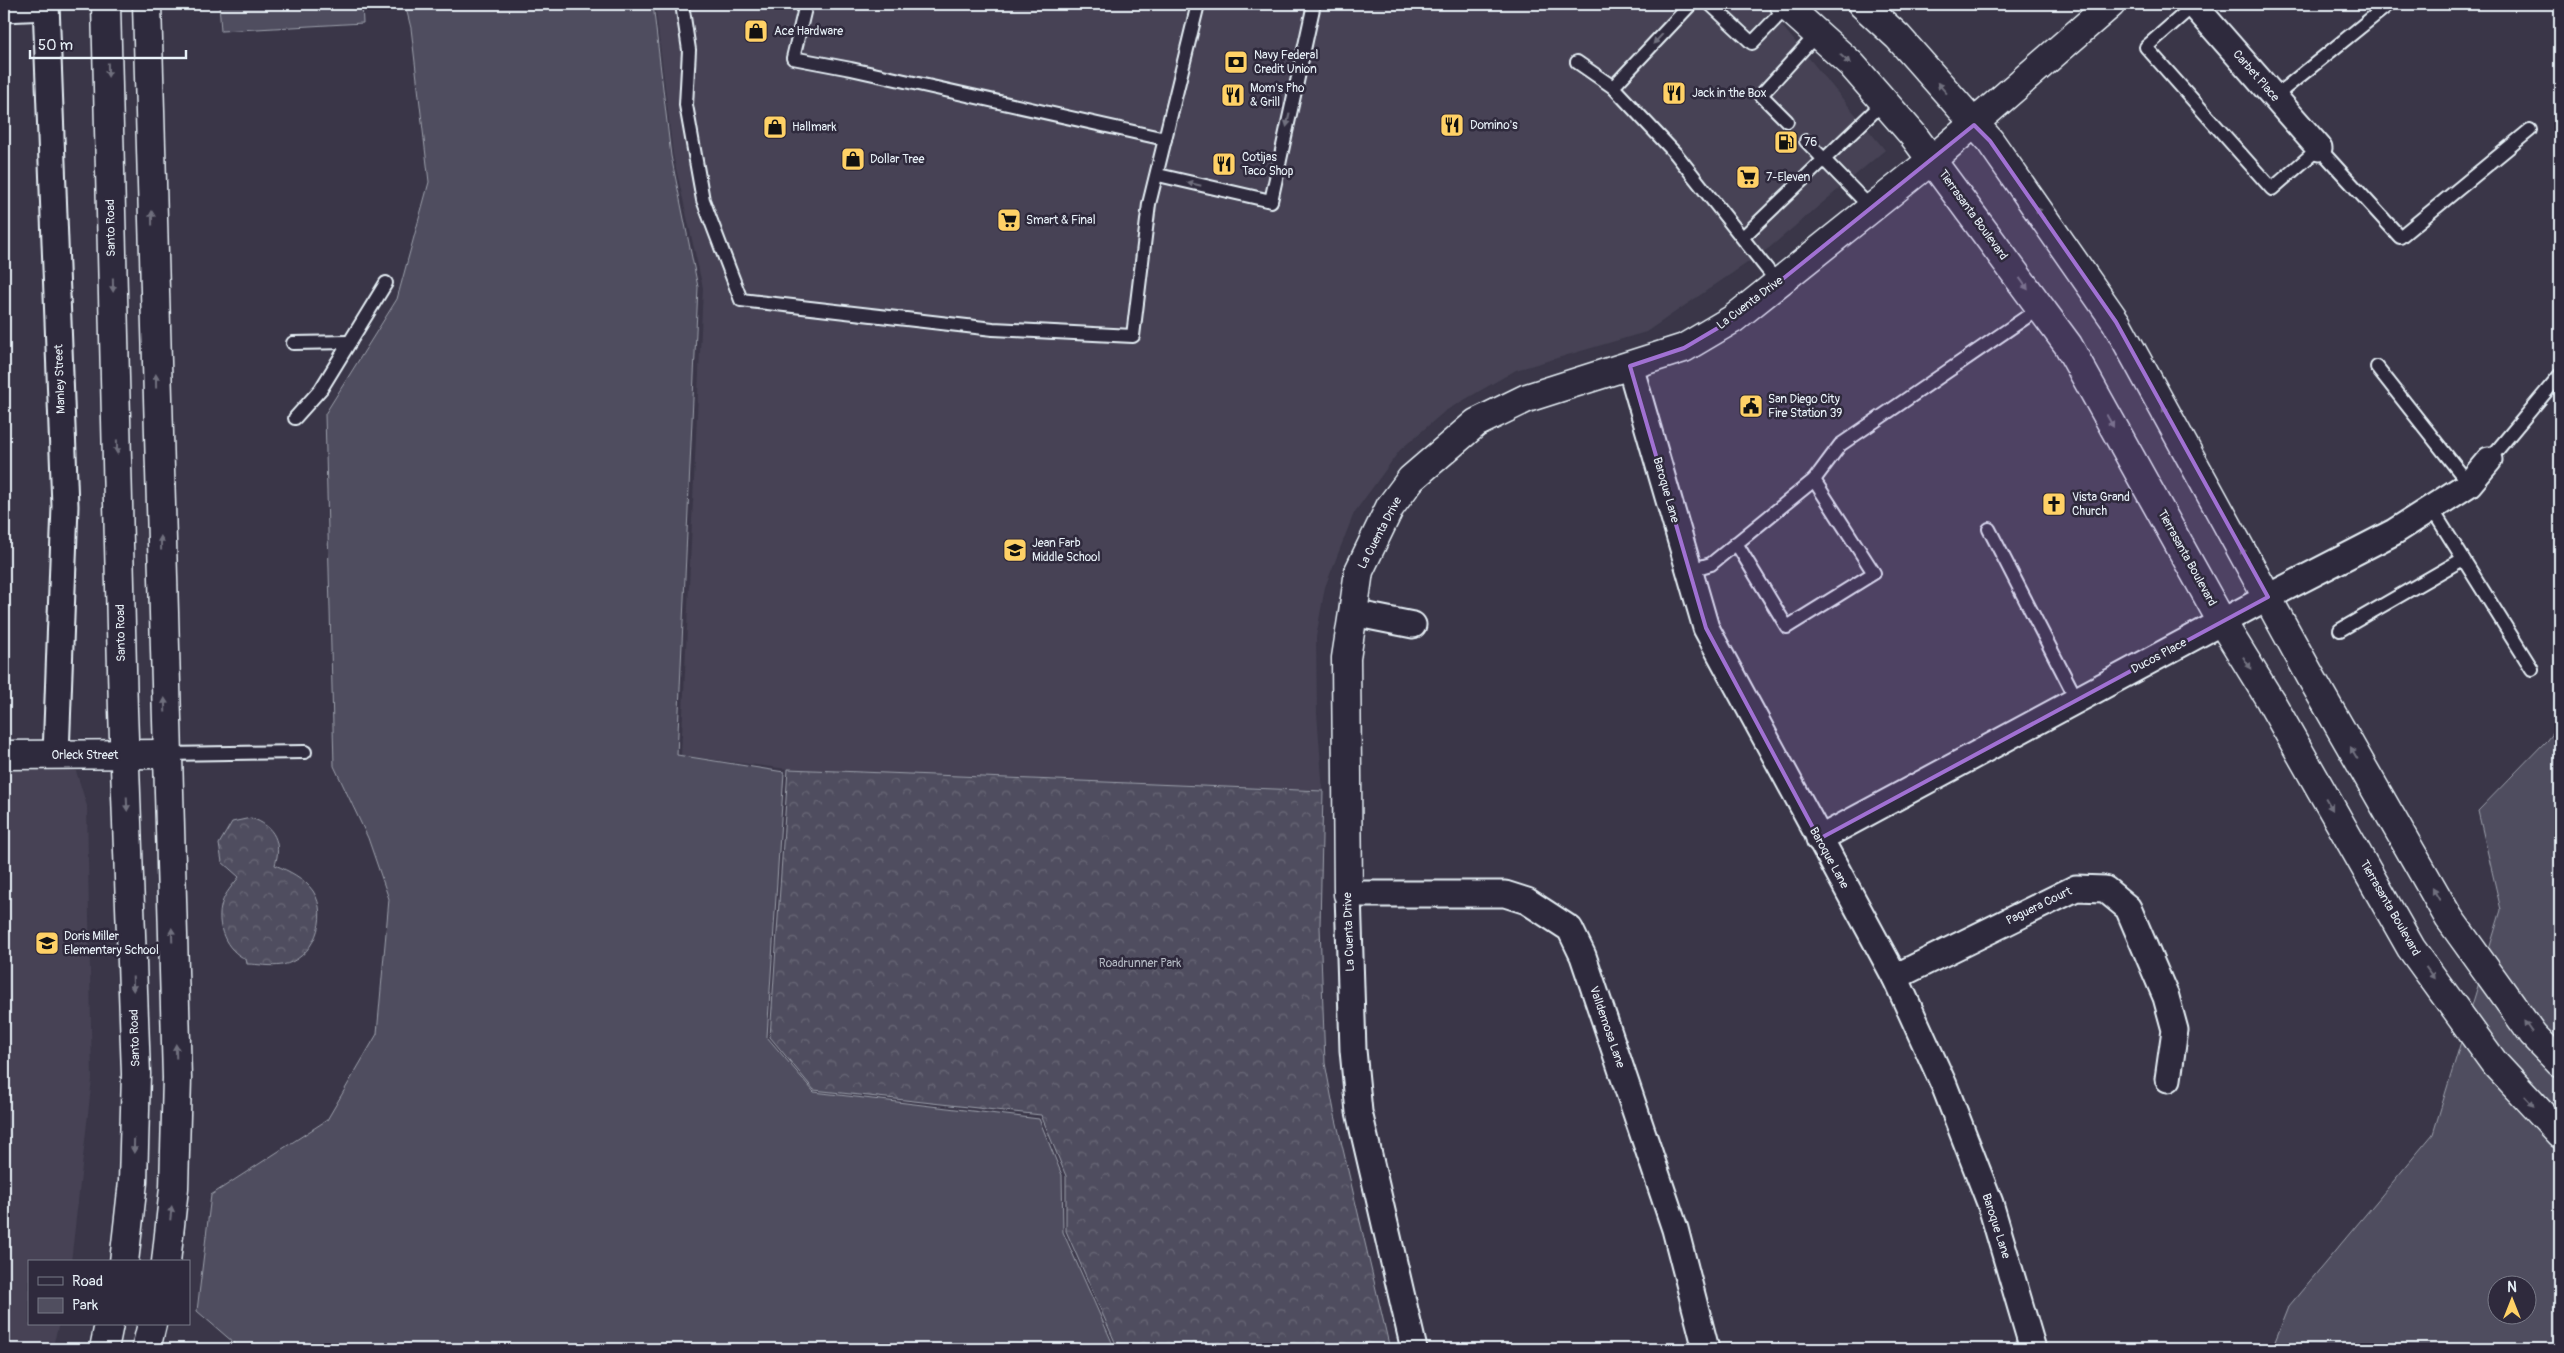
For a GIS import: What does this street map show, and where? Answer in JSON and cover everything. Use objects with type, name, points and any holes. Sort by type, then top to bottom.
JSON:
[{"type":"main road","name":"Santo Road","points":[[106,4],[125,755],[136,1074],[133,1182],[124,1260]]},
{"type":"main road","points":[[147,4],[166,754],[177,1078],[174,1188],[166,1260]]},
{"type":"main road","points":[[1862,4],[1898,37],[1990,141],[2116,322],[2316,686],[2450,918],[2533,1035],[2560,1063]]},
{"type":"main road","name":"La Cuenta Drive","points":[[1348,894],[1346,658],[1352,613],[1359,571],[1390,507],[1411,479],[1476,424],[1527,398],[1684,348],[1733,319],[1933,160],[2111,4]]},
{"type":"main road","name":"Tierrasanta Boulevard","points":[[1786,5],[1852,65],[1933,160],[2068,345],[2222,622],[2270,700],[2411,948],[2495,1064],[2560,1134]]},
{"type":"main road","name":"Orleck Street","points":[[4,755],[166,754]]},
{"type":"main road","points":[[104,1349],[109,1326]]},
{"type":"main road","points":[[146,1349],[152,1326]]},
{"type":"street","points":[[4,9],[46,5]]},
{"type":"street","name":"Manley Street","points":[[46,5],[65,506],[56,755]]},
{"type":"street","name":"Carbet Place","points":[[2193,5],[2319,148]]},
{"type":"street","name":"Baroque Lane","points":[[1630,366],[1706,628],[1895,977],[1944,1085],[1990,1203],[2034,1349]]},
{"type":"street","name":"Ducos Place","points":[[1819,839],[2268,597],[2394,532],[2469,484],[2489,460]]},
{"type":"street","points":[[1352,613],[1413,625]]},
{"type":"street","name":"Paguera Court","points":[[1895,977],[2076,888],[2105,889],[2128,908],[2166,997],[2175,1030],[2168,1079]]},
{"type":"street","name":"La Cuenta Drive","points":[[1348,894],[1352,1050],[1359,1112],[1414,1349]]},
{"type":"street","name":"Valldemosa Lane","points":[[1348,894],[1505,894],[1527,901],[1570,929],[1583,956],[1675,1229],[1706,1349]]},
{"type":"lane","points":[[682,4],[689,50],[686,104],[703,200],[741,300],[993,329],[1133,336],[1149,204],[1158,176],[1165,139],[1198,4]]},
{"type":"lane","points":[[806,4],[793,58],[851,69],[1165,139]]},
{"type":"lane","points":[[1158,176],[1272,201],[1314,4]]},
{"type":"lane","points":[[1613,87],[1691,4]]},
{"type":"lane","points":[[1710,4],[1752,43],[1786,5]]},
{"type":"lane","points":[[2274,96],[2389,4]]},
{"type":"lane","points":[[2193,5],[2146,48],[2272,189],[2319,148],[2400,237],[2530,130]]},
{"type":"lane","points":[[1787,121],[1761,95],[1817,34]]},
{"type":"lane","points":[[1578,62],[1613,87],[1676,154],[1778,283]]},
{"type":"lane","points":[[1742,237],[1884,102]]},
{"type":"lane","points":[[1806,141],[1872,208]]},
{"type":"lane","points":[[295,418],[321,389],[386,283]]},
{"type":"lane","points":[[1690,570],[1710,564],[1814,480],[1840,445],[2041,307]]},
{"type":"lane","points":[[293,344],[350,342]]},
{"type":"lane","points":[[2378,368],[2469,484]]},
{"type":"lane","points":[[2489,460],[2560,376]]},
{"type":"lane","points":[[1736,544],[1787,627],[1874,573],[1814,480]]},
{"type":"lane","points":[[2432,509],[2532,669]]},
{"type":"lane","points":[[1989,529],[2077,700]]},
{"type":"lane","points":[[2340,630],[2463,559]]},
{"type":"lane","points":[[166,754],[305,752]]},
{"type":"highlighted area","points":[[1974,125],[1990,141],[2116,322],[2268,597],[1819,839],[1706,628],[1630,366],[1684,348],[1733,319]]},
{"type":"shaded area","points":[[655,4],[1764,4],[1885,150],[1769,248],[1646,332],[1516,370],[1445,411],[1400,450],[1354,513],[1325,587],[1316,637],[1317,713],[1323,791],[788,769],[681,756],[703,288],[673,155]]},
{"type":"shaded area","name":"Doris Miller Elementary School","points":[[4,764],[76,771],[87,806],[92,1079],[71,1260],[28,1260],[28,1326],[58,1326],[52,1349],[4,1349]]},
{"type":"green space","points":[[219,4],[362,4],[363,23],[221,31]]},
{"type":"green space","points":[[405,4],[653,4],[671,156],[698,287],[677,755],[784,772],[767,1037],[814,1092],[1039,1119],[1062,1175],[1063,1232],[1115,1349],[241,1349],[197,1311],[211,1195],[327,1120],[377,1034],[389,899],[368,838],[334,766],[325,414],[397,299],[429,182],[411,28]]},
{"type":"green space","points":[[2560,723],[2560,1349],[2272,1349],[2289,1306],[2433,1134],[2501,910],[2478,811],[2547,740]]},
{"type":"green space","name":"Roadrunner Park","points":[[788,769],[1323,791],[1320,926],[1325,1063],[1334,1111],[1390,1349],[1118,1349],[1066,1231],[1066,1176],[1041,1115],[814,1090],[770,1037]]},
{"type":"green space","points":[[251,818],[266,826],[275,836],[278,849],[275,865],[291,872],[305,882],[313,891],[318,901],[320,913],[316,936],[302,955],[282,965],[247,964],[246,959],[228,944],[221,928],[220,911],[223,899],[239,877],[222,862],[219,844],[232,822]]},
{"type":"place","name":"Ace Hardware","points":[[756,31]]},
{"type":"place","name":"Navy Federal Credit Union","points":[[1236,62]]},
{"type":"place","name":"Jack in the Box","points":[[1674,93]]},
{"type":"place","name":"Mom's Pho & Grill","points":[[1233,95]]},
{"type":"place","name":"Domino's","points":[[1452,125]]},
{"type":"place","name":"Hallmark","points":[[775,127]]},
{"type":"place","name":"76","points":[[1786,142]]},
{"type":"place","name":"Dollar Tree","points":[[853,159]]},
{"type":"place","name":"Cotijas Taco Shop","points":[[1224,164]]},
{"type":"place","name":"7-Eleven","points":[[1748,177]]},
{"type":"place","name":"Smart & Final","points":[[1009,220]]},
{"type":"place","name":"San Diego City Fire Station 39","points":[[1751,406]]},
{"type":"place","name":"Vista Grand Church","points":[[2054,504]]},
{"type":"place","name":"Jean Farb Middle School","points":[[1015,550]]},
{"type":"place","name":"Doris Miller Elementary School","points":[[47,943]]}]
